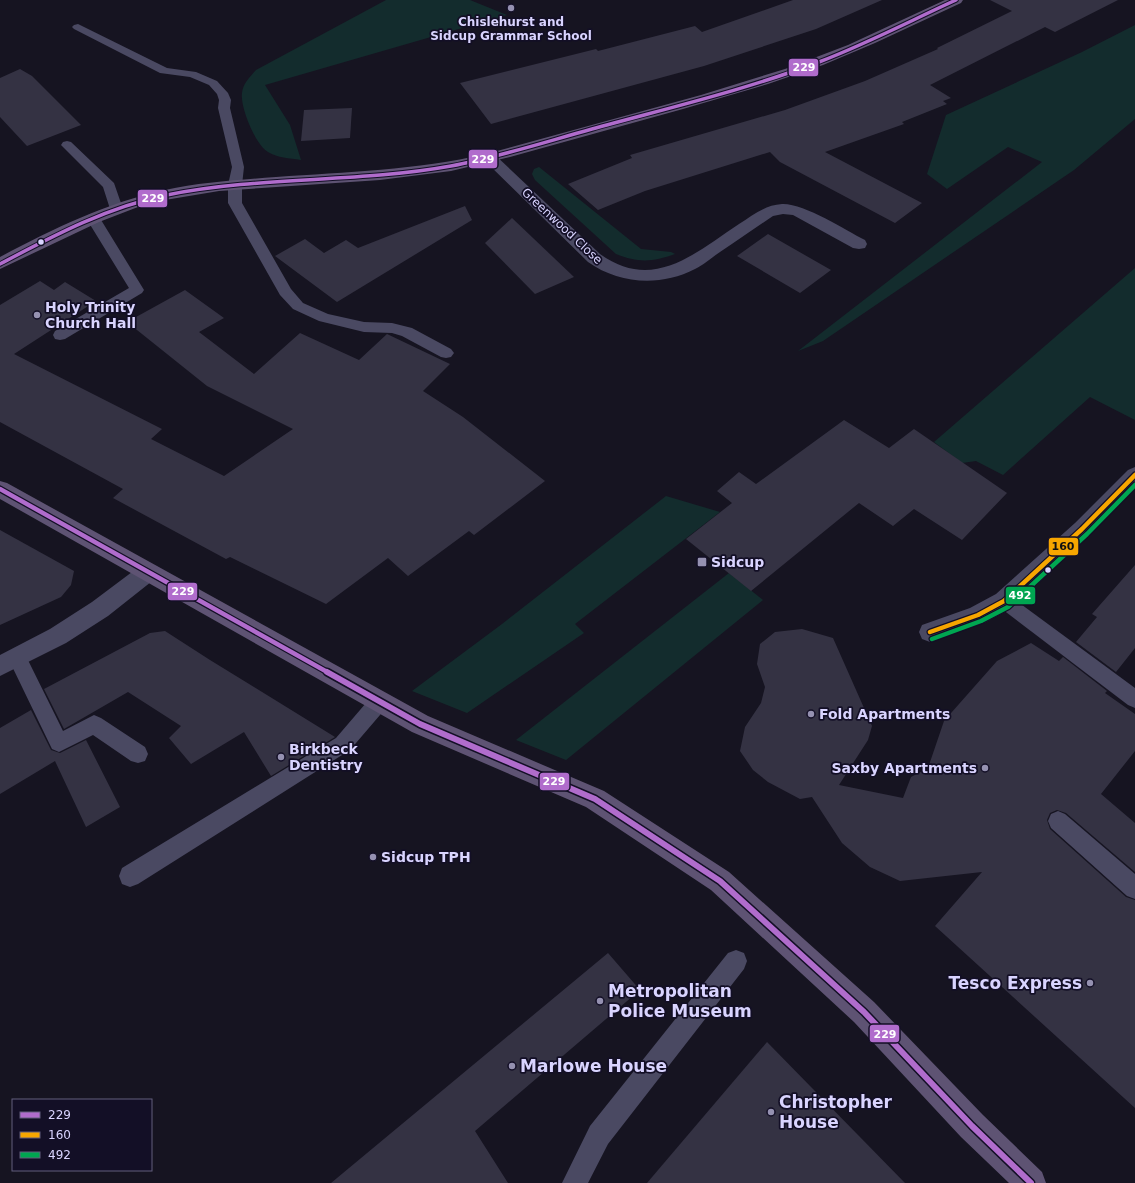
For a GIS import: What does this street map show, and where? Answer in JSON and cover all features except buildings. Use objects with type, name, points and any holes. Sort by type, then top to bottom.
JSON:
[{"type":"main road","points":[[0,264],[93,218],[116,209],[153,198],[182,192],[235,185],[425,170],[489,157],[708,97],[808,65],[855,46],[956,0]]},
{"type":"main road","points":[[0,490],[420,724],[594,799],[720,881],[864,1012],[972,1126],[1031,1183]]},
{"type":"street","name":"Greenwood Close","points":[[489,157],[594,258],[608,268],[626,274],[663,274],[689,265],[768,212],[783,209],[797,211],[859,244]]},
{"type":"street","points":[[930,632],[978,615],[1004,601],[1082,529],[1135,475]]},
{"type":"street","points":[[8,662],[58,636],[100,609],[148,572]]},
{"type":"lane","points":[[78,28],[164,71],[192,74],[203,78],[218,88],[224,100],[224,108],[238,167],[235,185],[235,203],[286,292],[298,306],[324,318],[364,327],[392,328],[407,332],[446,353]]},
{"type":"lane","points":[[67,145],[109,186],[116,209]]},
{"type":"lane","points":[[60,335],[137,290],[93,218]]},
{"type":"lane","points":[[1004,601],[1135,699]]},
{"type":"lane","points":[[8,662],[59,743],[94,724],[138,754]]},
{"type":"lane","points":[[130,876],[343,744],[380,702]]},
{"type":"lane","points":[[1058,821],[1135,888]]},
{"type":"lane","points":[[575,1183],[598,1135],[736,961]]},
{"type":"green space","points":[[386,0],[470,0],[507,15],[265,85],[290,125],[301,160],[280,157],[263,148],[249,125],[243,107],[242,93],[247,80],[256,70]]},
{"type":"green space","points":[[1135,25],[1135,119],[1074,170],[823,341],[798,351],[1042,162],[1008,147],[947,189],[927,174],[946,115],[1082,52]]},
{"type":"green space","points":[[539,167],[641,249],[671,252],[675,254],[660,259],[639,260],[616,254],[535,180],[532,174],[534,169]]},
{"type":"green space","points":[[1135,268],[1135,420],[1090,397],[1003,475],[976,461],[962,463],[934,442]]},
{"type":"green space","points":[[666,496],[720,512],[575,624],[584,633],[467,713],[412,691],[502,624]]},
{"type":"green space","points":[[729,573],[763,600],[566,760],[516,740]]},
{"type":"transit line","name":"229","points":[[0,264],[60,233],[102,215],[144,200],[166,195],[237,184],[380,175],[416,171],[451,166],[504,154],[706,98],[791,72],[836,55],[956,0]]},
{"type":"transit line","name":"160","points":[[930,632],[978,615],[1004,601],[1082,529],[1135,475]]},
{"type":"transit line","name":"492","points":[[932,639],[981,621],[1008,607],[1087,534],[1135,485]]},
{"type":"transit line","name":"229","points":[[0,489],[420,724],[595,799],[720,881],[864,1012],[972,1126],[1031,1183]]},
{"type":"place","name":"Chislehurst and Sidcup Grammar School","points":[[511,8]]},
{"type":"place","name":"Holy Trinity Church Hall","points":[[37,315]]},
{"type":"place","name":"Sidcup","points":[[702,562]]},
{"type":"place","name":"Fold Apartments","points":[[811,714]]},
{"type":"place","name":"Birkbeck Dentistry","points":[[281,757]]},
{"type":"place","name":"Saxby Apartments","points":[[985,768]]},
{"type":"place","name":"Sidcup TPH","points":[[373,857]]},
{"type":"place","name":"Tesco Express","points":[[1090,983]]},
{"type":"place","name":"Metropolitan Police Museum","points":[[600,1001]]},
{"type":"place","name":"Marlowe House","points":[[512,1066]]},
{"type":"place","name":"Christopher House","points":[[771,1112]]}]
